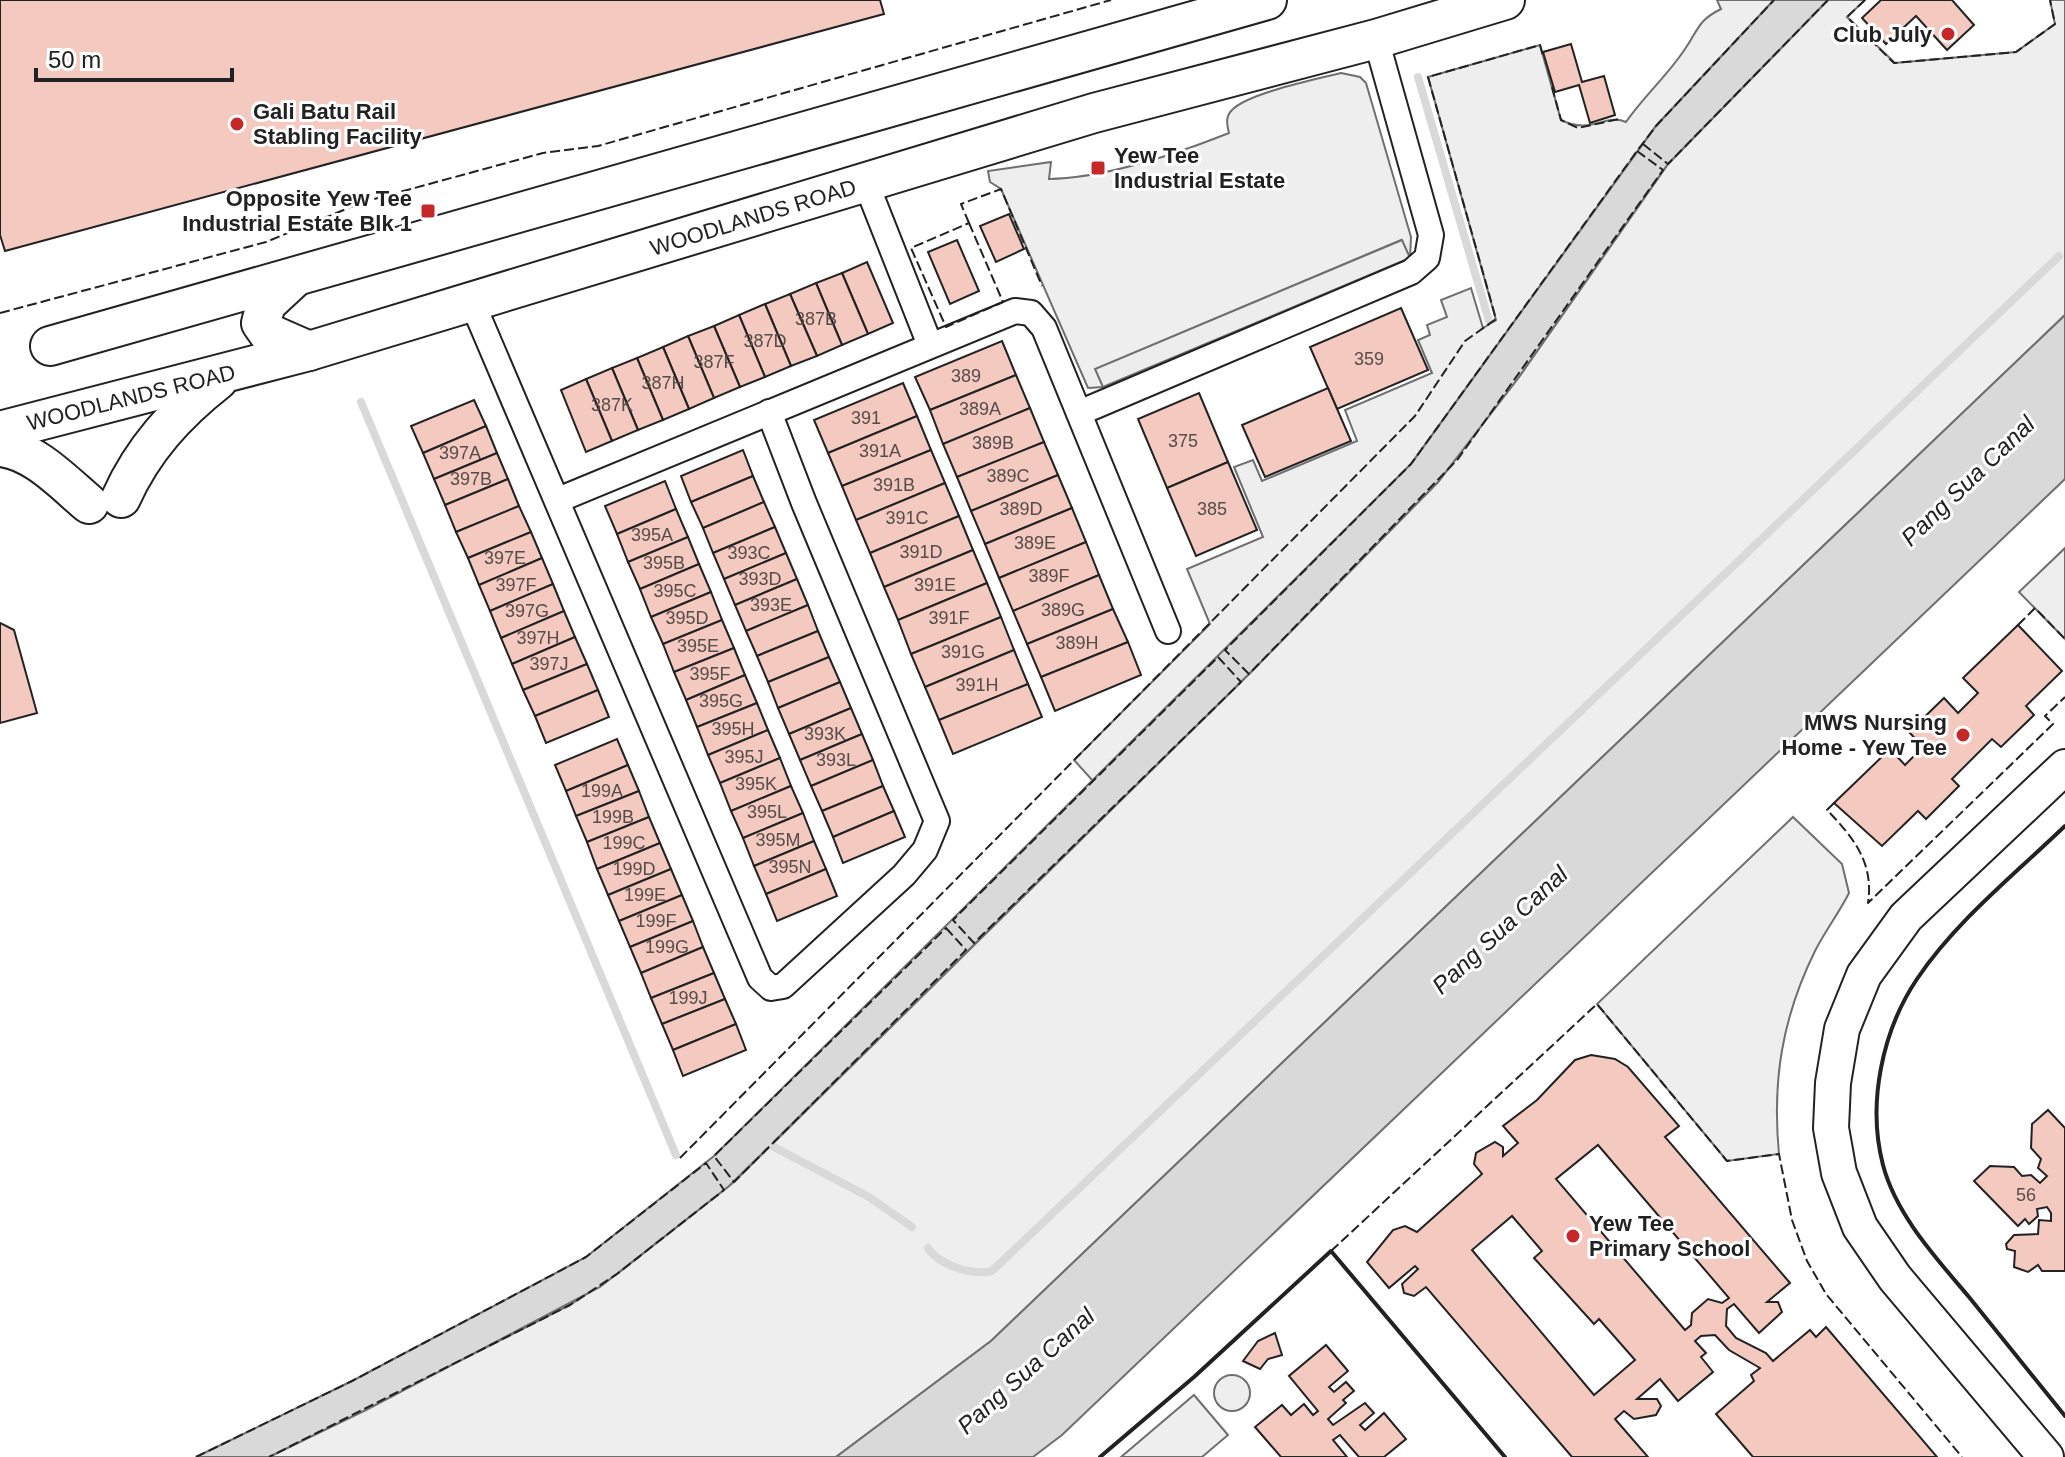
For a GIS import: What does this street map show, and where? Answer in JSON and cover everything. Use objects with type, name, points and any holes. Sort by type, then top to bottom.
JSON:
[{"type":"main road","points":[[50,346],[1267,0]]},
{"type":"main road","name":"WOODLANDS ROAD","points":[[0,431],[309,351],[1094,113],[1376,39],[1505,0]]},
{"type":"main road","points":[[294,278],[266,304],[261,323],[268,333],[309,351]]},
{"type":"main road","points":[[0,447],[14,448],[105,501],[181,409],[226,373]]},
{"type":"street","points":[[1079,413],[1411,272],[1427,258],[1431,235],[1376,39]]},
{"type":"street","points":[[866,183],[930,345]]},
{"type":"street","points":[[472,302],[760,978],[771,988],[783,986],[904,875],[925,850],[937,821],[769,412]]},
{"type":"street","points":[[558,500],[1015,311],[1031,313],[1044,328],[1168,631]]},
{"type":"street","points":[[2046,1457],[1895,1278],[1860,1227],[1839,1173],[1831,1128],[1833,1083],[1842,1029],[1864,975],[1906,917],[2065,767]]},
{"type":"shaded area","points":[[1717,0],[1774,0],[1656,126],[1411,464],[1093,781],[1074,760],[1210,624],[1187,569],[1263,537],[1234,467],[1253,460],[1262,481],[1357,441],[1345,410],[1432,373],[1418,340],[1430,335],[1427,325],[1447,317],[1441,300],[1471,288],[1483,328],[1496,320],[1428,77],[1540,45],[1561,120],[1581,125],[1612,120],[1626,122],[1678,59],[1703,22],[1721,9]]},
{"type":"shaded area","points":[[1828,0],[1865,0],[1847,17],[1895,63],[2016,52],[2055,24],[2050,0],[2065,0],[2065,315],[991,1341],[836,1457],[269,1457],[570,1305],[617,1274],[734,1182],[1249,674],[1438,482],[1519,377],[1668,164]]},
{"type":"shaded area","points":[[1341,73],[1360,77],[1366,83],[1411,237],[1410,258],[1401,240],[1096,369],[1103,387],[1088,388],[1001,189],[990,182],[988,171],[1051,162],[1049,179],[1071,178],[1140,164],[1229,133],[1227,121],[1230,113],[1252,98]]},
{"type":"shaded area","points":[[1402,240],[1410,258],[1103,387],[1095,369]]},
{"type":"shaded area","points":[[2065,548],[2065,639],[2019,592]]},
{"type":"shaded area","points":[[1793,817],[1842,864],[1849,893],[1815,951],[1787,1025],[1777,1101],[1779,1154],[1727,1161],[1597,1004]]},
{"type":"shaded area","points":[[1232,1375],[1245,1380],[1250,1393],[1245,1406],[1232,1411],[1219,1406],[1214,1393],[1219,1380]]},
{"type":"shaded area","points":[[1194,1395],[1228,1435],[1202,1457],[1121,1457]]},
{"type":"water","points":[[1774,0],[1828,0],[1668,164],[1519,377],[1438,482],[1249,674],[729,1186],[600,1287],[366,1410],[269,1457],[196,1457],[352,1381],[586,1257],[714,1156],[1411,464],[1656,126]]},
{"type":"water","name":"Pang Sua Canal","points":[[2065,315],[2065,479],[1062,1435],[1033,1457],[836,1457],[991,1341]]},
{"type":"building","name":"Gali Batu Rail Stabling Facility","points":[[0,0],[880,0],[884,14],[5,251],[0,235]]},
{"type":"building","name":"Club July","points":[[1881,0],[1952,0],[1974,25],[1947,50],[1916,16],[1886,44],[1862,18]]},
{"type":"building","points":[[1571,44],[1582,82],[1604,76],[1615,115],[1590,123],[1579,85],[1555,92],[1543,52]]},
{"type":"building","points":[[1009,214],[1024,249],[996,262],[980,226]]},
{"type":"building","points":[[957,240],[979,291],[950,304],[928,252]]},
{"type":"building","points":[[867,262],[893,323],[868,334],[842,273]]},
{"type":"building","points":[[842,273],[868,334],[842,345],[816,283]]},
{"type":"building","points":[[816,283],[842,345],[817,356],[790,294]]},
{"type":"building","points":[[790,294],[817,356],[791,366],[765,304]]},
{"type":"building","points":[[765,304],[791,366],[765,377],[739,315]]},
{"type":"building","points":[[1401,308],[1428,370],[1337,409],[1310,347]]},
{"type":"building","points":[[739,315],[765,377],[740,387],[714,326]]},
{"type":"building","points":[[714,326],[740,387],[714,398],[688,336]]},
{"type":"building","points":[[688,336],[714,398],[689,409],[663,347]]},
{"type":"building","points":[[1002,341],[1016,375],[930,410],[915,377]]},
{"type":"building","points":[[663,347],[689,409],[663,420],[637,358]]},
{"type":"building","points":[[637,358],[663,420],[638,430],[612,368]]},
{"type":"building","points":[[612,368],[638,430],[612,441],[586,379]]},
{"type":"building","points":[[1016,375],[1030,408],[943,444],[930,410]]},
{"type":"building","points":[[586,379],[612,441],[586,452],[561,390]]},
{"type":"building","points":[[903,383],[917,416],[828,453],[814,420]]},
{"type":"building","points":[[1328,388],[1351,441],[1265,477],[1242,425]]},
{"type":"building","points":[[1199,393],[1228,462],[1167,488],[1138,419]]},
{"type":"building","points":[[474,400],[486,426],[423,453],[411,426]]},
{"type":"building","points":[[1030,408],[1044,442],[957,477],[943,444]]},
{"type":"building","points":[[917,416],[931,450],[842,486],[828,453]]},
{"type":"building","points":[[486,426],[497,453],[434,479],[423,453]]},
{"type":"building","points":[[1044,442],[1058,475],[971,511],[957,477]]},
{"type":"building","points":[[743,450],[753,476],[691,502],[681,476]]},
{"type":"building","points":[[931,450],[945,483],[856,520],[842,486]]},
{"type":"building","points":[[497,453],[508,479],[445,505],[434,479]]},
{"type":"building","points":[[1228,462],[1257,530],[1196,556],[1167,488]]},
{"type":"building","points":[[1058,475],[1072,508],[985,544],[971,511]]},
{"type":"building","points":[[753,476],[764,502],[703,528],[691,502]]},
{"type":"building","points":[[508,479],[519,506],[456,532],[445,505]]},
{"type":"building","points":[[665,481],[676,509],[617,534],[605,506]]},
{"type":"building","points":[[945,483],[959,516],[870,553],[856,520]]},
{"type":"building","points":[[764,502],[775,527],[713,553],[703,528]]},
{"type":"building","points":[[519,506],[531,532],[468,558],[456,532]]},
{"type":"building","points":[[1072,508],[1086,542],[999,578],[985,544]]},
{"type":"building","points":[[676,509],[688,537],[628,562],[617,534]]},
{"type":"building","points":[[959,516],[973,550],[884,587],[870,553]]},
{"type":"building","points":[[775,527],[786,553],[724,579],[713,553]]},
{"type":"building","points":[[531,532],[542,558],[479,585],[468,558]]},
{"type":"building","points":[[688,537],[699,564],[640,589],[628,562]]},
{"type":"building","points":[[1086,542],[1099,575],[1013,611],[999,578]]},
{"type":"building","points":[[973,550],[987,583],[898,620],[884,587]]},
{"type":"building","points":[[786,553],[797,579],[735,605],[724,579]]},
{"type":"building","points":[[542,558],[553,584],[490,611],[479,585]]},
{"type":"building","points":[[699,564],[711,592],[651,617],[640,589]]},
{"type":"building","points":[[1099,575],[1113,609],[1027,644],[1013,611]]},
{"type":"building","points":[[797,579],[808,605],[746,631],[735,605]]},
{"type":"building","points":[[987,583],[1001,617],[911,654],[898,620]]},
{"type":"building","points":[[553,584],[564,611],[501,638],[490,611]]},
{"type":"building","points":[[711,592],[722,620],[663,644],[651,617]]},
{"type":"building","points":[[808,605],[818,631],[757,656],[746,631]]},
{"type":"building","points":[[1113,609],[1128,642],[1041,677],[1027,644]]},
{"type":"building","points":[[564,611],[575,637],[512,664],[501,638]]},
{"type":"building","points":[[1001,617],[1014,650],[925,687],[911,654]]},
{"type":"building","points":[[722,620],[734,648],[674,672],[663,644]]},
{"type":"building","points":[[0,623],[14,630],[37,713],[0,723]]},
{"type":"building","name":"MWS Nursing Home - Yew Tee","points":[[2018,625],[2062,671],[2026,706],[2034,715],[2001,747],[1992,739],[1952,779],[1959,786],[1926,819],[1918,811],[1882,846],[1834,803],[1890,749],[1905,765],[1923,747],[1909,732],[1944,698],[1958,713],[1978,693],[1963,678]]},
{"type":"building","points":[[818,631],[829,657],[768,682],[757,656]]},
{"type":"building","points":[[575,637],[587,664],[523,690],[512,664]]},
{"type":"building","points":[[1128,642],[1141,675],[1055,711],[1041,677]]},
{"type":"building","points":[[734,648],[745,675],[686,700],[674,672]]},
{"type":"building","points":[[1014,650],[1028,684],[939,720],[925,687]]},
{"type":"building","points":[[829,657],[840,682],[778,708],[768,682]]},
{"type":"building","points":[[587,664],[598,690],[535,716],[523,690]]},
{"type":"building","points":[[745,675],[757,703],[697,727],[686,700]]},
{"type":"building","points":[[840,682],[851,708],[789,734],[778,708]]},
{"type":"building","points":[[1028,684],[1042,717],[953,754],[939,720]]},
{"type":"building","points":[[598,690],[609,717],[546,743],[535,716]]},
{"type":"building","points":[[757,703],[768,730],[708,755],[697,727]]},
{"type":"building","points":[[851,708],[862,734],[800,760],[789,734]]},
{"type":"building","points":[[768,730],[780,758],[720,783],[708,755]]},
{"type":"building","points":[[862,734],[873,760],[811,786],[800,760]]},
{"type":"building","points":[[617,739],[628,765],[566,791],[555,765]]},
{"type":"building","points":[[780,758],[791,786],[731,811],[720,783]]},
{"type":"building","points":[[873,760],[883,786],[822,811],[811,786]]},
{"type":"building","points":[[628,765],[639,791],[576,816],[566,791]]},
{"type":"building","points":[[791,786],[803,813],[743,838],[731,811]]},
{"type":"building","points":[[883,786],[894,811],[833,837],[822,811]]},
{"type":"building","points":[[639,791],[649,817],[587,842],[576,816]]},
{"type":"building","points":[[894,811],[905,837],[843,863],[833,837]]},
{"type":"building","points":[[803,813],[814,841],[754,866],[743,838]]},
{"type":"building","points":[[649,817],[660,843],[597,869],[587,842]]},
{"type":"building","points":[[814,841],[826,869],[766,894],[754,866]]},
{"type":"building","points":[[660,843],[671,869],[608,895],[597,869]]},
{"type":"building","points":[[671,869],[682,895],[619,921],[608,895]]},
{"type":"building","points":[[826,869],[837,896],[777,921],[766,894]]},
{"type":"building","points":[[682,895],[693,921],[630,947],[619,921]]},
{"type":"building","points":[[693,921],[703,947],[641,973],[630,947]]},
{"type":"building","points":[[703,947],[714,973],[651,998],[641,973]]},
{"type":"building","points":[[714,973],[725,999],[662,1024],[651,998]]},
{"type":"building","points":[[725,999],[736,1024],[673,1050],[662,1024]]},
{"type":"building","points":[[736,1024],[746,1050],[683,1076],[673,1050]]},
{"type":"building","points":[[1591,1055],[1615,1059],[1628,1067],[1679,1126],[1665,1137],[1790,1283],[1767,1302],[1778,1302],[1782,1312],[1759,1333],[1734,1304],[1727,1309],[1726,1326],[1736,1338],[1766,1353],[1773,1361],[1810,1330],[1816,1337],[1826,1327],[1937,1457],[1753,1457],[1716,1414],[1754,1381],[1751,1375],[1760,1368],[1729,1350],[1715,1335],[1701,1336],[1695,1341],[1706,1353],[1701,1357],[1713,1372],[1678,1401],[1660,1379],[1637,1399],[1657,1399],[1661,1406],[1656,1415],[1634,1419],[1624,1411],[1615,1419],[1648,1457],[1572,1457],[1426,1287],[1414,1296],[1404,1293],[1402,1284],[1418,1269],[1415,1266],[1389,1288],[1367,1262],[1393,1230],[1405,1226],[1417,1232],[1482,1174],[1474,1164],[1476,1153],[1495,1142],[1503,1147],[1503,1156],[1518,1143],[1503,1126],[1537,1100],[1575,1060]],"holes":[[[1598,1145],[1729,1298],[1722,1303],[1708,1299],[1692,1313],[1691,1325],[1685,1330],[1556,1179]],[[1512,1216],[1542,1251],[1534,1258],[1594,1324],[1599,1319],[1635,1360],[1594,1395],[1472,1250]]]},
{"type":"building","points":[[2048,1110],[2065,1128],[2065,1271],[2042,1271],[2038,1265],[2028,1272],[2014,1267],[2015,1251],[2007,1249],[2006,1244],[2014,1235],[2038,1234],[2039,1220],[2051,1221],[2051,1213],[2047,1207],[2037,1209],[2038,1216],[2029,1224],[2025,1219],[2018,1226],[1974,1181],[1990,1166],[2014,1167],[2022,1176],[2031,1175],[2040,1183],[2047,1176],[2038,1168],[2041,1159],[2031,1148],[2032,1124]]},
{"type":"building","points":[[1275,1333],[1282,1355],[1268,1359],[1260,1369],[1243,1361],[1258,1341]]},
{"type":"building","points":[[1326,1345],[1348,1371],[1329,1387],[1334,1392],[1346,1382],[1354,1391],[1328,1419],[1333,1425],[1365,1403],[1374,1413],[1360,1425],[1365,1430],[1384,1413],[1406,1439],[1384,1457],[1359,1457],[1340,1435],[1333,1440],[1347,1457],[1281,1457],[1255,1427],[1282,1405],[1291,1415],[1304,1404],[1313,1415],[1318,1411],[1289,1376]]},
{"type":"waterway","points":[[1418,77],[1489,321]]},
{"type":"waterway","points":[[928,1248],[957,1268],[975,1272],[992,1271],[2059,256]]},
{"type":"waterway","points":[[361,402],[676,1155]]},
{"type":"waterway","points":[[763,1137],[772,1146],[869,1197],[912,1227]]},
{"type":"fence","points":[[0,313],[266,242],[363,202],[543,153],[598,146],[1111,0]]},
{"type":"fence","points":[[1637,151],[1663,170],[1458,459],[1249,674],[1225,650],[1411,464],[1637,151],[1656,126],[1774,0]]},
{"type":"fence","points":[[1643,144],[1668,164],[1828,0]]},
{"type":"fence","points":[[1865,0],[1847,17],[1894,63],[2016,52],[2055,24],[2050,0]]},
{"type":"fence","points":[[680,1158],[1415,416],[1465,341],[1496,319],[1428,77],[1540,45],[1543,56]]},
{"type":"fence","points":[[1552,87],[1561,120],[1578,128],[1619,119]]},
{"type":"fence","points":[[969,223],[961,204],[1001,189],[1042,286]]},
{"type":"fence","points":[[969,223],[1003,302],[946,327],[911,248],[969,223]]},
{"type":"fence","points":[[2018,625],[2035,608],[2065,639]]},
{"type":"fence","points":[[1218,657],[1241,682],[974,943],[953,920],[1218,657]]},
{"type":"fence","points":[[1834,803],[1827,810],[1846,831],[1865,863],[1868,903],[2053,724],[2045,716],[2065,697]]},
{"type":"fence","points":[[946,928],[966,950],[734,1182],[714,1156],[946,928]]},
{"type":"fence","points":[[1331,1251],[1597,1004],[1727,1161],[1779,1154],[1792,1220],[1807,1261],[1826,1294],[1962,1457]]},
{"type":"fence","points":[[196,1457],[352,1381],[586,1257],[706,1163],[724,1190],[617,1274],[570,1305],[269,1457]]},
{"type":"wall","points":[[2065,826],[1968,918],[1917,979],[1895,1021],[1877,1093],[1878,1142],[1883,1165],[1907,1219],[2065,1416]]},
{"type":"wall","points":[[1100,1457],[1194,1377],[1331,1251],[1505,1457]]},
{"type":"place","name":"Club July","points":[[1948,34]]},
{"type":"place","name":"Gali Batu Rail Stabling Facility","points":[[237,124]]},
{"type":"place","name":"Yew Tee Industrial Estate","points":[[1098,168]]},
{"type":"place","name":"Opposite Yew Tee Industrial Estate Blk 1","points":[[428,211]]},
{"type":"place","name":"MWS Nursing Home - Yew Tee","points":[[1963,735]]},
{"type":"place","name":"Yew Tee Primary School","points":[[1573,1236]]}]
